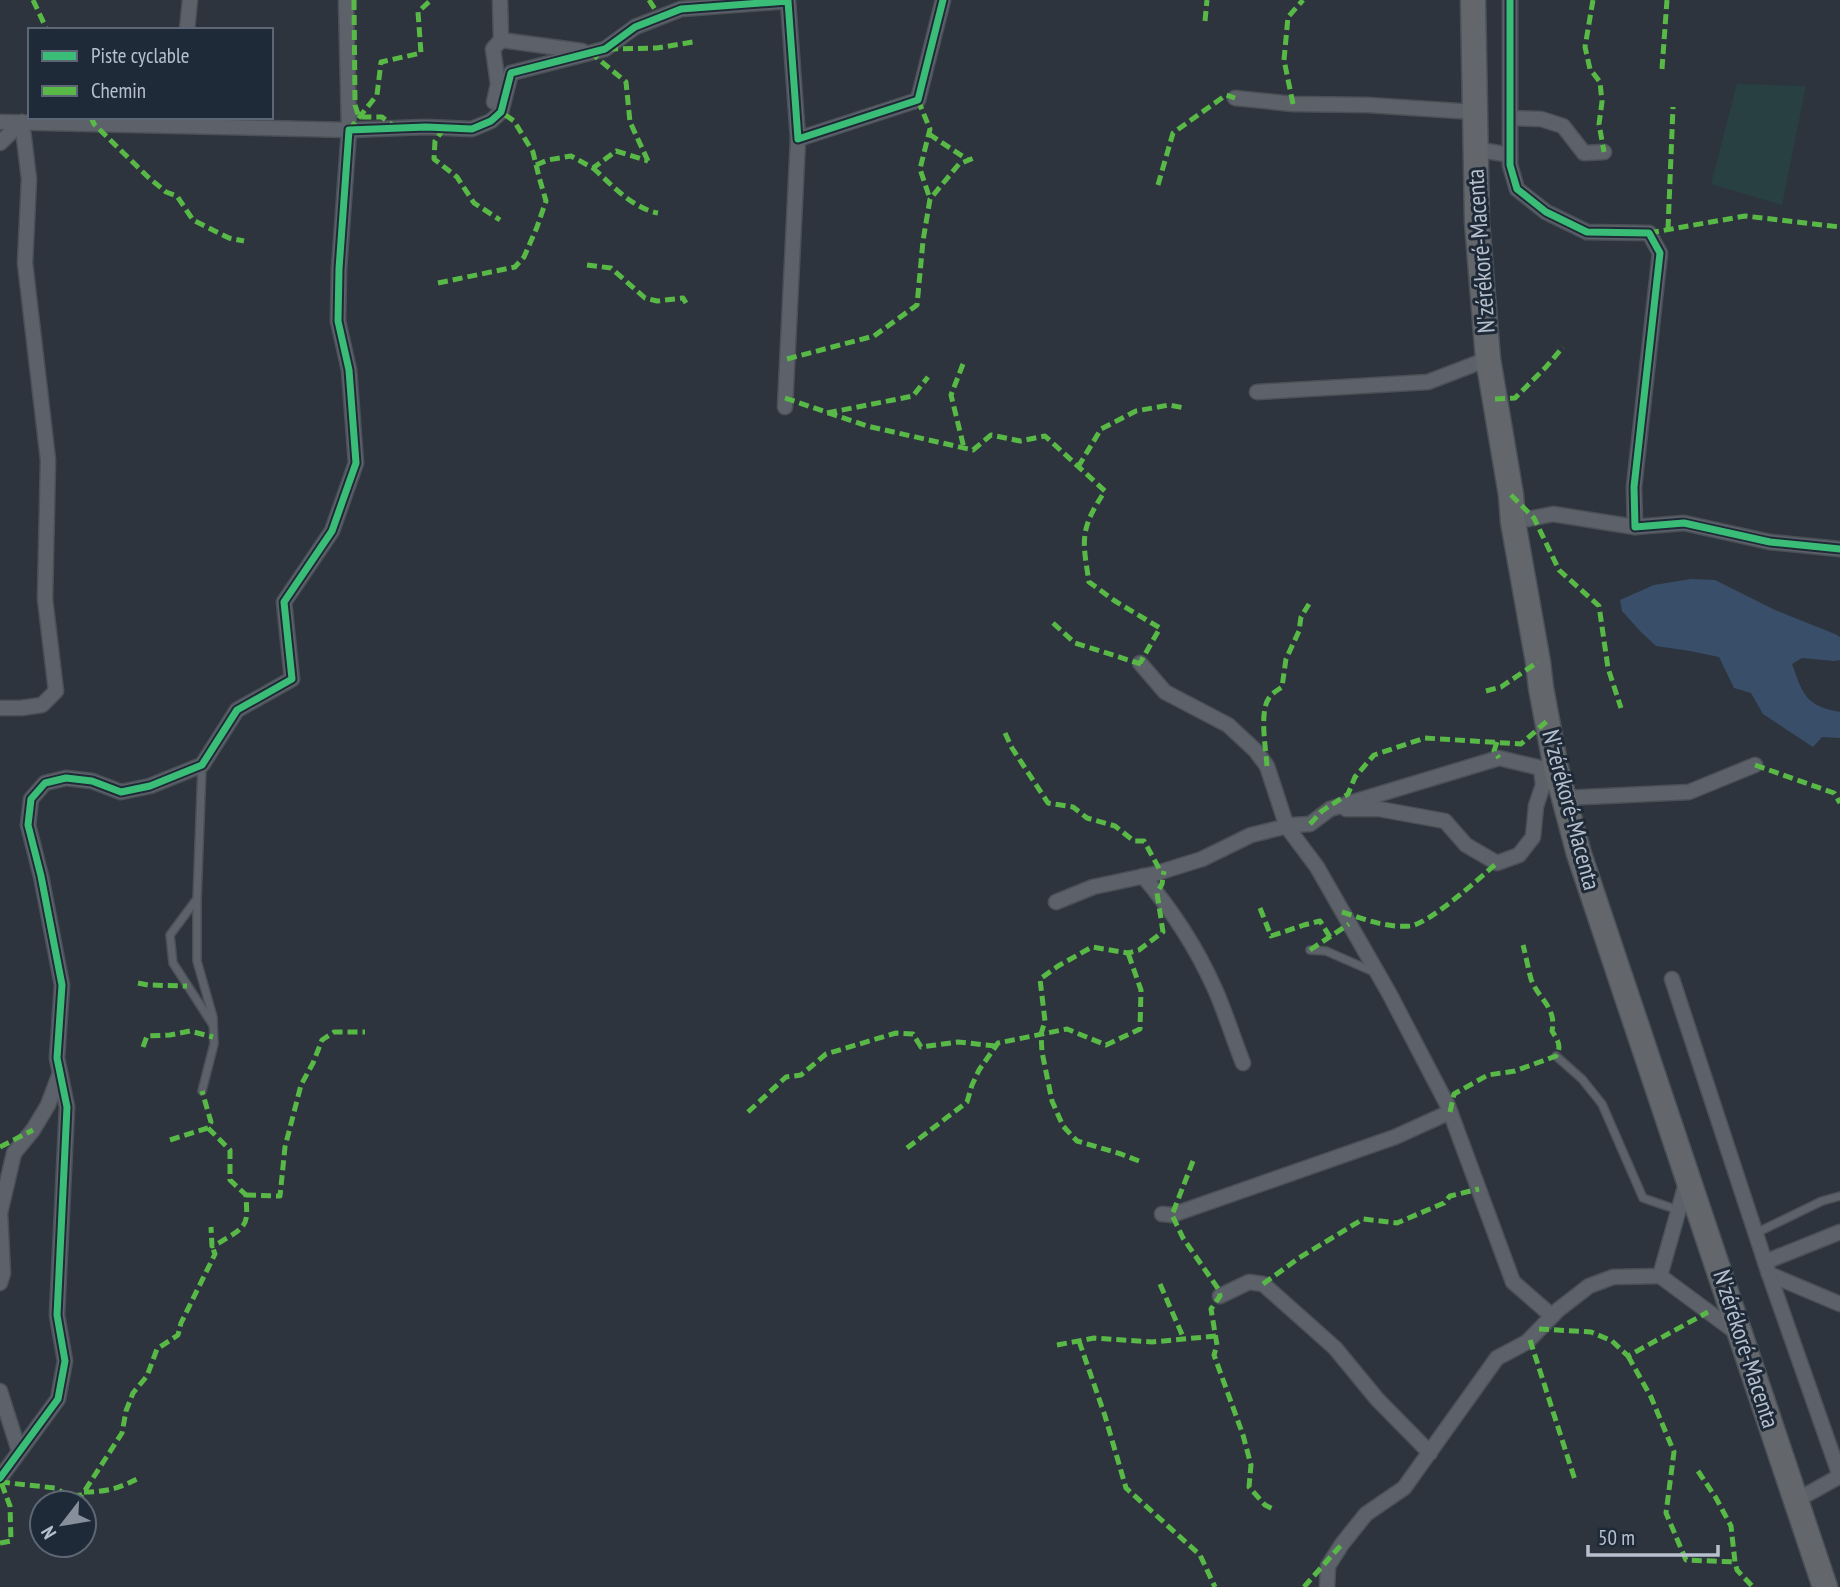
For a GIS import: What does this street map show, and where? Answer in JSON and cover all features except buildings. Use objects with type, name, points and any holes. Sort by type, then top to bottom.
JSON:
[{"type":"highway","name":"N'zérékoré-Macenta","points":[[1473,0],[1477,222],[1488,359],[1538,662],[1549,768],[1564,798],[1579,854],[1825,1587]]},
{"type":"street","points":[[187,28],[190,0]]},
{"type":"street","points":[[0,1478],[58,1399],[65,1361],[57,1315],[66,1107],[57,1058],[62,985],[41,876],[28,825],[31,799],[45,783],[66,778],[92,781],[121,792],[149,786],[202,765],[237,710],[292,680],[284,602],[331,531],[356,463],[349,370],[338,321],[349,130],[346,0]]},
{"type":"street","points":[[491,121],[498,84],[493,49],[501,40],[500,0]]},
{"type":"street","points":[[0,122],[177,122],[349,130],[426,127],[472,129],[491,121],[501,113],[510,73],[605,49],[635,27],[681,9],[788,0],[798,139],[785,407]]},
{"type":"street","points":[[798,139],[918,100],[943,0]]},
{"type":"street","points":[[1510,0],[1510,165],[1517,189],[1546,212],[1587,232],[1649,233],[1660,253],[1634,487],[1635,527]]},
{"type":"street","points":[[501,40],[590,52]]},
{"type":"street","points":[[1236,98],[1293,104],[1368,105],[1474,112]]},
{"type":"street","points":[[1510,118],[1541,119],[1563,126],[1584,153],[1604,152]]},
{"type":"street","points":[[0,143],[22,122]]},
{"type":"street","points":[[0,708],[42,705],[56,691],[45,600],[48,460],[26,262],[29,179],[22,122]]},
{"type":"street","points":[[1475,149],[1510,155]]},
{"type":"street","points":[[1257,392],[1428,382],[1488,359]]},
{"type":"street","points":[[1513,522],[1553,514],[1635,527],[1684,523],[1770,542],[1840,549]]},
{"type":"street","points":[[1140,663],[1165,692],[1228,725],[1255,750],[1267,766],[1287,827],[1317,867],[1378,974],[1450,1112],[1513,1282],[1552,1316]]},
{"type":"street","points":[[1056,902],[1094,887],[1202,859],[1251,835],[1310,824],[1331,809],[1499,758],[1549,768],[1536,806],[1532,837],[1519,855],[1497,863],[1466,845],[1445,821],[1379,809],[1331,809]]},
{"type":"street","points":[[1564,798],[1689,792],[1755,765]]},
{"type":"street","points":[[1143,876],[1184,933],[1214,987],[1243,1063]]},
{"type":"street","points":[[1672,979],[1767,1268],[1840,1476],[1797,1500]]},
{"type":"street","points":[[0,1283],[3,1273],[0,1213],[14,1153],[33,1130],[48,1105],[60,1073]]},
{"type":"street","points":[[1162,1214],[1172,1215],[1381,1141],[1450,1112]]},
{"type":"street","points":[[1660,1276],[1688,1176]]},
{"type":"street","points":[[1767,1268],[1840,1232]]},
{"type":"street","points":[[1767,1268],[1840,1304]]},
{"type":"street","points":[[1327,1587],[1328,1566],[1350,1534],[1366,1514],[1404,1488],[1497,1358],[1527,1342],[1558,1310],[1589,1286],[1613,1276],[1660,1276],[1742,1337]]},
{"type":"street","points":[[1220,1296],[1249,1282],[1263,1284],[1335,1349],[1377,1399],[1430,1453]]},
{"type":"street","points":[[0,1391],[19,1451]]},
{"type":"lane","points":[[202,765],[197,961],[213,1017],[214,1044],[202,1091]]},
{"type":"lane","points":[[197,900],[170,935],[173,963],[213,1026]]},
{"type":"lane","points":[[1310,950],[1326,951],[1378,974]]},
{"type":"lane","points":[[1556,1056],[1582,1079],[1602,1104],[1643,1198],[1678,1210]]},
{"type":"lane","points":[[1756,1233],[1822,1201],[1840,1196]]},
{"type":"green space","points":[[1737,84],[1806,86],[1782,205],[1711,184]]},
{"type":"water","points":[[1691,579],[1715,580],[1775,610],[1840,637],[1840,660],[1802,658],[1792,664],[1807,697],[1820,706],[1840,712],[1840,738],[1822,737],[1813,747],[1763,714],[1751,693],[1734,688],[1719,657],[1656,646],[1622,611],[1620,600],[1654,585]]},
{"type":"marked path","points":[[33,0],[46,28]]},
{"type":"marked path","points":[[354,0],[355,105],[359,117],[382,117],[396,128]]},
{"type":"marked path","points":[[349,130],[377,95],[381,62],[421,53],[418,12],[431,0]]},
{"type":"marked path","points":[[649,0],[660,17]]},
{"type":"marked path","points":[[1205,21],[1207,0]]},
{"type":"marked path","points":[[1293,104],[1284,60],[1288,17],[1303,0]]},
{"type":"marked path","points":[[1593,0],[1585,47],[1590,69],[1600,82],[1602,102],[1599,124],[1604,152]]},
{"type":"marked path","points":[[1662,69],[1667,0]]},
{"type":"marked path","points":[[608,49],[657,48],[693,42]]},
{"type":"marked path","points":[[590,52],[626,82],[630,122],[648,161]]},
{"type":"marked path","points":[[1158,185],[1173,133],[1226,95],[1235,98]]},
{"type":"marked path","points":[[918,100],[930,129],[920,169],[930,199]]},
{"type":"marked path","points":[[1668,229],[1673,107]]},
{"type":"marked path","points":[[438,283],[515,267],[524,257],[537,227],[546,201],[533,152],[514,121],[501,112]]},
{"type":"marked path","points":[[92,119],[148,177],[166,192],[177,196],[193,220],[229,238],[244,241]]},
{"type":"marked path","points":[[444,128],[435,141],[434,159],[457,177],[474,203],[500,220]]},
{"type":"marked path","points":[[929,134],[968,160]]},
{"type":"marked path","points":[[536,165],[571,156],[593,168],[616,151],[648,161]]},
{"type":"marked path","points":[[787,359],[874,336],[917,305],[930,199],[959,164],[974,158]]},
{"type":"marked path","points":[[593,168],[631,201],[658,213]]},
{"type":"marked path","points":[[1649,233],[1745,216],[1840,227]]},
{"type":"marked path","points":[[587,265],[611,268],[645,298],[657,301],[683,298],[686,303]]},
{"type":"marked path","points":[[1495,399],[1515,398],[1563,347]]},
{"type":"marked path","points":[[963,364],[951,395],[964,448]]},
{"type":"marked path","points":[[827,413],[913,396],[928,377]]},
{"type":"marked path","points":[[785,398],[867,426],[973,450],[991,435],[1020,441],[1045,436],[1105,491],[1091,515],[1085,534],[1089,582],[1160,628],[1140,663]]},
{"type":"marked path","points":[[1078,467],[1101,429],[1136,411],[1169,405],[1185,408]]},
{"type":"marked path","points":[[1511,495],[1534,518],[1559,570],[1599,606],[1608,668],[1621,708]]},
{"type":"marked path","points":[[1267,766],[1264,721],[1266,704],[1282,687],[1286,659],[1299,631],[1301,617],[1309,604]]},
{"type":"marked path","points":[[1053,623],[1075,643],[1141,664]]},
{"type":"marked path","points":[[1486,691],[1501,687],[1538,662]]},
{"type":"marked path","points":[[1310,824],[1322,811],[1348,794],[1355,777],[1374,755],[1425,738],[1521,744],[1547,721]]},
{"type":"marked path","points":[[1005,733],[1048,803],[1073,807],[1087,818],[1115,826],[1134,841],[1144,841],[1161,872]]},
{"type":"marked path","points":[[1497,742],[1494,751],[1499,758]]},
{"type":"marked path","points":[[1755,765],[1834,793],[1840,803]]},
{"type":"marked path","points":[[1342,912],[1384,924],[1410,926],[1442,909],[1497,863]]},
{"type":"marked path","points":[[1139,1161],[1077,1141],[1063,1126],[1052,1101],[1042,1052],[1041,1034],[1045,1021],[1040,979],[1092,947],[1128,953],[1139,950],[1163,932],[1157,893],[1164,871]]},
{"type":"marked path","points":[[1260,908],[1271,936],[1320,921],[1330,937]]},
{"type":"marked path","points":[[1310,950],[1349,924]]},
{"type":"marked path","points":[[1450,1112],[1454,1094],[1488,1075],[1515,1071],[1556,1056],[1558,1052],[1559,1044],[1552,1031],[1552,1016],[1531,979],[1523,945]]},
{"type":"marked path","points":[[907,1148],[967,1102],[979,1070],[998,1043],[1067,1029],[1106,1045],[1140,1029],[1141,990],[1128,953]]},
{"type":"marked path","points":[[138,983],[187,986]]},
{"type":"marked path","points":[[143,1047],[147,1036],[190,1031],[213,1037]]},
{"type":"marked path","points":[[246,1195],[280,1196],[285,1147],[301,1085],[322,1040],[334,1032],[365,1032]]},
{"type":"marked path","points":[[748,1112],[786,1077],[801,1075],[826,1054],[896,1033],[913,1034],[921,1047],[958,1042],[996,1046]]},
{"type":"marked path","points":[[170,1140],[208,1128],[211,1122],[202,1091]]},
{"type":"marked path","points":[[208,1128],[230,1150],[230,1180],[246,1195],[247,1210],[246,1221],[240,1229],[212,1246],[211,1227]]},
{"type":"marked path","points":[[0,1147],[33,1130]]},
{"type":"marked path","points":[[1193,1161],[1172,1215],[1183,1238],[1219,1290],[1220,1296],[1211,1309],[1217,1345],[1214,1355],[1251,1465],[1249,1487],[1265,1505],[1275,1510]]},
{"type":"marked path","points":[[1263,1284],[1299,1258],[1363,1219],[1397,1223],[1444,1203],[1450,1196],[1479,1189]]},
{"type":"marked path","points":[[0,1482],[55,1488],[69,1496],[82,1495],[122,1433],[133,1393],[147,1376],[157,1349],[178,1335],[181,1323],[215,1254],[212,1246]]},
{"type":"marked path","points":[[1160,1284],[1184,1339]]},
{"type":"marked path","points":[[1539,1329],[1591,1332],[1612,1341],[1628,1356],[1708,1312]]},
{"type":"marked path","points":[[1057,1345],[1094,1338],[1152,1342],[1216,1336]]},
{"type":"marked path","points":[[1530,1340],[1575,1480]]},
{"type":"marked path","points":[[1079,1341],[1126,1488],[1200,1555],[1215,1587]]},
{"type":"marked path","points":[[1628,1356],[1651,1397],[1674,1452],[1666,1513],[1686,1560],[1735,1562]]},
{"type":"marked path","points":[[1698,1471],[1731,1526],[1737,1570],[1753,1587]]},
{"type":"marked path","points":[[98,1491],[114,1489],[141,1477]]},
{"type":"marked path","points":[[0,1543],[11,1541],[10,1506],[1,1482]]},
{"type":"marked path","points":[[1304,1587],[1342,1544]]},
{"type":"cycle path","points":[[0,1478],[58,1399],[65,1361],[57,1315],[67,1107],[57,1058],[62,985],[41,876],[28,825],[31,799],[45,783],[66,778],[92,781],[121,792],[150,786],[202,765],[237,710],[292,679],[284,602],[332,531],[356,463],[349,370],[338,321],[349,130],[426,127],[472,129],[491,121],[501,112],[511,73],[605,49],[635,27],[681,9],[788,1],[798,139],[918,100],[943,0]]},
{"type":"cycle path","points":[[1510,0],[1510,165],[1517,189],[1546,212],[1587,232],[1649,233],[1660,253],[1634,487],[1635,527],[1684,523],[1770,542],[1840,549]]}]
